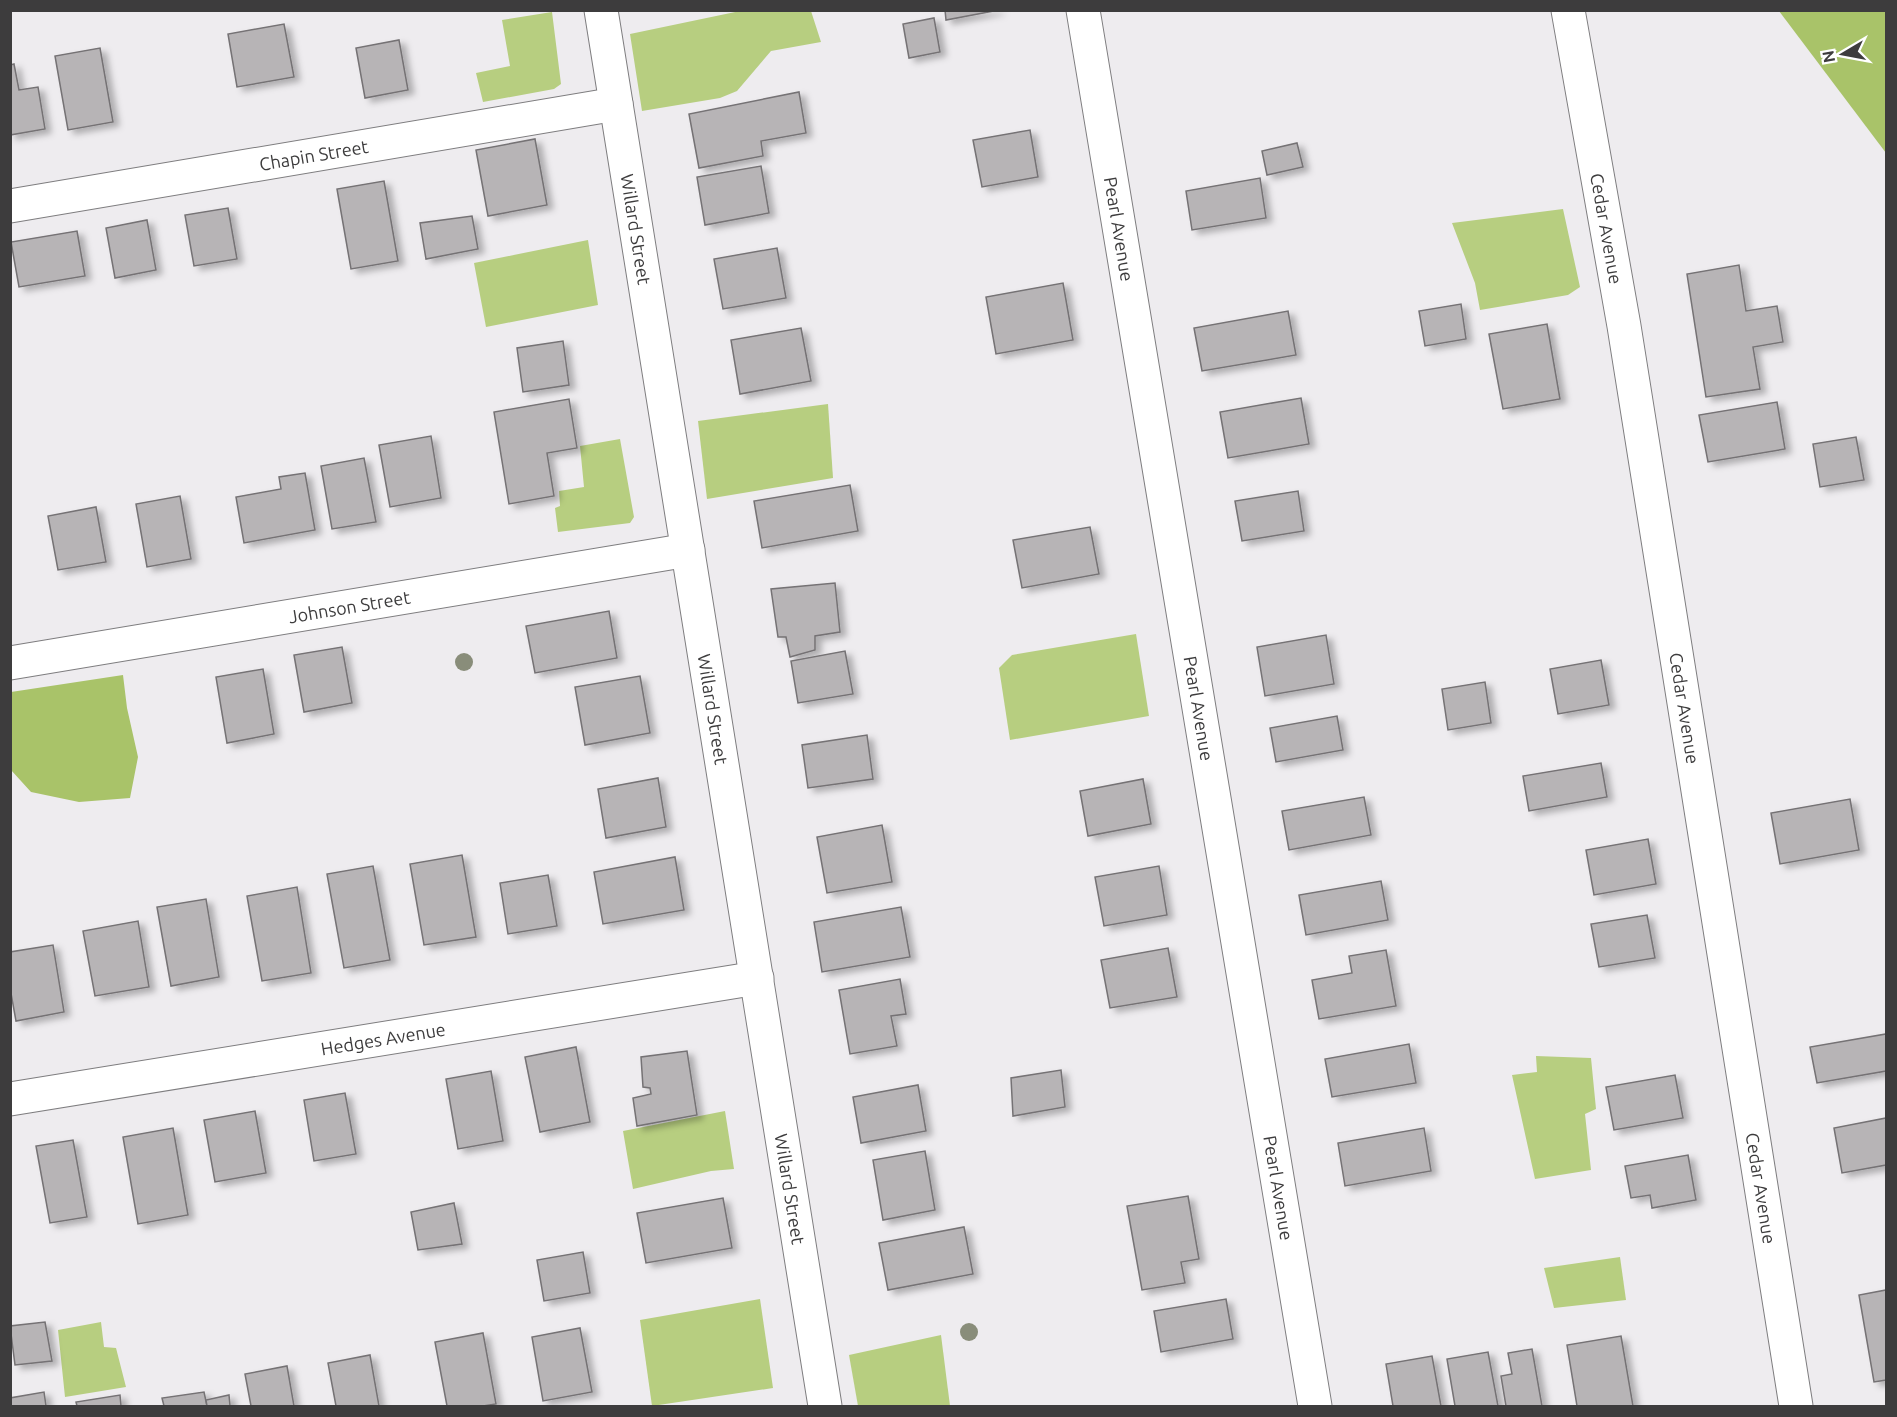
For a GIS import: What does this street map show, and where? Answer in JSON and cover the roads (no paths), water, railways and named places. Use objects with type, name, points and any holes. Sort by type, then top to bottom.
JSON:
[{"type":"street","name":"Willard Street","points":[[601,10],[825,1407]]},
{"type":"street","name":"Pearl Avenue","points":[[1083,10],[1315,1407]]},
{"type":"street","name":"Cedar Avenue","points":[[1568,10],[1624,326],[1796,1407]]},
{"type":"street","name":"Chapin Street","points":[[10,206],[616,104]]},
{"type":"street","name":"Johnson Street","points":[[10,663],[688,550]]},
{"type":"street","name":"Hedges Avenue","points":[[10,1100],[757,978]]}]
